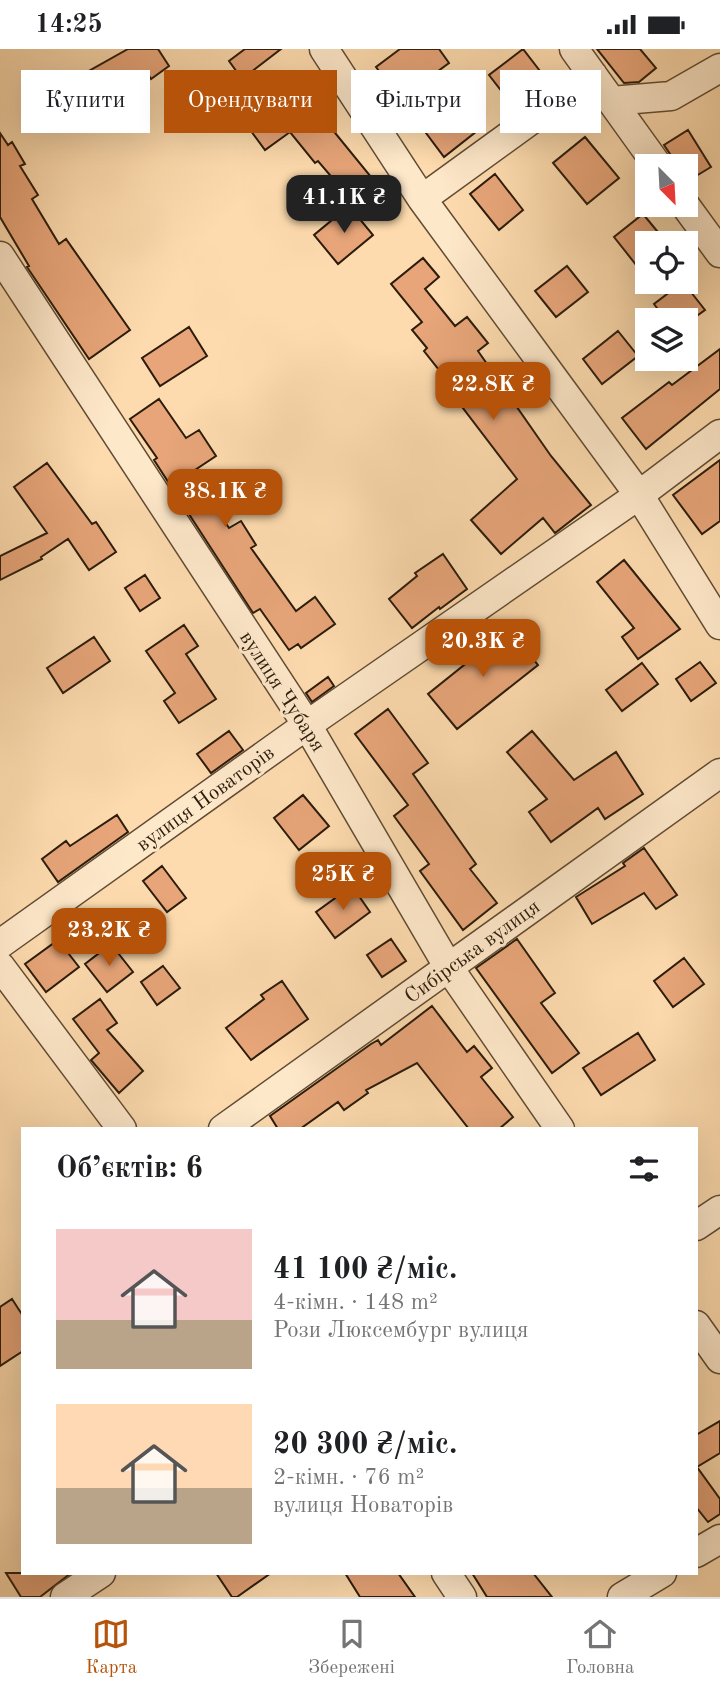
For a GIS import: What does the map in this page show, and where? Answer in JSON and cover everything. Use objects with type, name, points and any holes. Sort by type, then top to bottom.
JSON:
[{"type":"street","points":[[324,49],[422,199],[639,495],[720,625]]},
{"type":"street","points":[[574,49],[589,70]]},
{"type":"street","points":[[611,101],[671,96],[720,68]]},
{"type":"street","points":[[601,87],[649,154]]},
{"type":"street","points":[[422,199],[513,133]]},
{"type":"street","points":[[694,217],[720,253]]},
{"type":"street","name":"вулиця Чубаря","points":[[0,256],[307,725],[449,968],[560,1127]]},
{"type":"street","name":"вулиця Новаторів","points":[[0,944],[307,725],[639,495],[720,434]]},
{"type":"street","name":"Сибірська вулиця","points":[[226,1127],[720,773]]},
{"type":"street","points":[[0,966],[121,1127]]},
{"type":"street","points":[[698,1225],[720,1210]]},
{"type":"street","points":[[698,1328],[720,1359]]},
{"type":"street","points":[[698,1552],[720,1539]]},
{"type":"street","points":[[65,1597],[99,1575]]},
{"type":"street","points":[[447,1575],[462,1597]]},
{"type":"street","points":[[622,1597],[659,1575]]},
{"type":"building","points":[[128,49],[158,49],[169,66],[151,79],[150,70],[91,70]]},
{"type":"building","points":[[245,49],[281,49],[254,70],[236,70],[229,61]]},
{"type":"building","points":[[400,49],[439,49],[449,63],[439,70],[378,70],[376,67]]},
{"type":"building","points":[[523,49],[539,70],[500,70],[500,89],[489,75]]},
{"type":"building","points":[[597,49],[640,49],[656,68],[639,82],[624,83]]},
{"type":"building","points":[[688,130],[711,167],[698,175],[698,154],[670,154],[664,145]]},
{"type":"building","points":[[0,133],[8,145],[12,142],[25,164],[20,166],[38,195],[32,199],[59,244],[66,239],[130,330],[89,359],[27,267],[29,266],[0,217]]},
{"type":"building","points":[[252,133],[289,133],[265,150]]},
{"type":"building","points":[[291,133],[335,133],[376,183],[353,202],[318,161],[315,163]]},
{"type":"building","points":[[426,133],[474,133],[444,157]]},
{"type":"building","points":[[585,137],[619,178],[587,204],[553,163]]},
{"type":"building","points":[[495,174],[523,210],[499,230],[470,194]]},
{"type":"building","points":[[349,206],[373,235],[338,264],[314,235]]},
{"type":"building","points":[[639,217],[645,217],[657,231],[635,231],[635,263],[614,237]]},
{"type":"building","points":[[423,258],[439,277],[425,289],[455,326],[467,317],[488,343],[478,351],[551,456],[591,505],[555,533],[543,518],[501,554],[471,520],[517,479],[450,391],[454,389],[424,351],[427,348],[412,330],[422,322],[391,284]]},
{"type":"building","points":[[567,266],[588,292],[556,317],[535,291]]},
{"type":"building","points":[[667,294],[692,294],[705,310],[698,315],[698,308],[657,308],[654,304]]},
{"type":"building","points":[[189,327],[207,356],[160,386],[142,358]]},
{"type":"building","points":[[618,331],[635,352],[635,358],[602,384],[583,359]]},
{"type":"building","points":[[720,349],[720,389],[646,449],[622,418],[669,382],[672,385],[691,371],[698,371],[698,366]]},
{"type":"building","points":[[159,399],[186,438],[199,430],[216,456],[192,472],[229,528],[241,521],[256,545],[251,548],[296,611],[315,597],[335,624],[301,648],[298,644],[289,650],[260,609],[253,613],[130,419]]},
{"type":"building","points":[[720,460],[720,521],[702,534],[673,495]]},
{"type":"building","points":[[47,463],[92,524],[96,522],[116,552],[89,570],[68,539],[41,557],[42,559],[0,580],[0,556],[47,533],[14,487]]},
{"type":"building","points":[[443,554],[467,589],[412,628],[389,599],[417,576],[415,573]]},
{"type":"building","points":[[624,560],[680,629],[638,659],[622,637],[634,628],[597,582]]},
{"type":"building","points":[[145,575],[160,598],[140,611],[125,588]]},
{"type":"building","points":[[184,625],[198,646],[186,654],[216,699],[179,723],[164,701],[175,693],[146,651]]},
{"type":"building","points":[[509,629],[538,665],[457,729],[428,694]]},
{"type":"building","points":[[94,637],[110,661],[63,693],[47,668]]},
{"type":"building","points":[[700,662],[716,683],[691,701],[676,679]]},
{"type":"building","points":[[642,663],[658,684],[622,711],[606,690]]},
{"type":"building","points":[[328,677],[334,686],[312,702],[306,693]]},
{"type":"building","points":[[388,709],[428,763],[413,774],[476,864],[470,869],[497,903],[463,930],[420,871],[429,864],[394,816],[408,805],[355,734]]},
{"type":"building","points":[[229,731],[243,750],[211,773],[197,754]]},
{"type":"building","points":[[532,731],[574,780],[616,752],[643,794],[605,819],[598,808],[551,842],[529,812],[547,799],[507,752]]},
{"type":"building","points":[[303,795],[329,826],[299,850],[274,818]]},
{"type":"building","points":[[117,815],[128,832],[58,882],[42,859],[66,841],[70,846]]},
{"type":"building","points":[[644,848],[677,895],[656,909],[644,893],[592,924],[576,897],[625,866],[623,863]]},
{"type":"building","points":[[162,866],[186,898],[167,912],[143,881]]},
{"type":"building","points":[[352,886],[370,912],[335,938],[316,912]]},
{"type":"building","points":[[391,939],[406,961],[382,977],[367,955]]},
{"type":"building","points":[[517,939],[555,993],[541,1003],[579,1053],[552,1073],[476,968]]},
{"type":"building","points":[[58,940],[79,967],[46,992],[25,964]]},
{"type":"building","points":[[111,944],[133,972],[107,992],[85,964]]},
{"type":"building","points":[[684,958],[704,984],[673,1007],[654,981]]},
{"type":"building","points":[[163,966],[180,988],[157,1005],[141,982]]},
{"type":"building","points":[[282,981],[308,1019],[251,1060],[226,1028],[264,999],[261,995]]},
{"type":"building","points":[[100,999],[117,1023],[107,1030],[143,1071],[119,1093],[91,1060],[99,1053],[73,1019]]},
{"type":"building","points":[[432,1006],[467,1052],[474,1046],[492,1068],[481,1077],[513,1117],[501,1127],[467,1127],[417,1063],[366,1090],[368,1093],[344,1110],[338,1102],[303,1127],[277,1127],[270,1116],[371,1044],[378,1040],[381,1045]]},
{"type":"building","points":[[638,1033],[655,1060],[601,1095],[583,1068]]},
{"type":"building","points":[[12,1299],[21,1313],[21,1352],[0,1366],[0,1307]]},
{"type":"building","points":[[720,1421],[720,1453],[698,1466],[698,1434]]},
{"type":"building","points":[[698,1468],[720,1499],[720,1514],[708,1522],[698,1510]]},
{"type":"building","points":[[6,1573],[68,1575],[40,1597],[21,1597]]},
{"type":"building","points":[[217,1575],[268,1575],[237,1597],[232,1597]]},
{"type":"building","points":[[346,1575],[399,1575],[415,1597],[360,1597]]},
{"type":"building","points":[[473,1575],[535,1575],[552,1597],[487,1597]]}]
